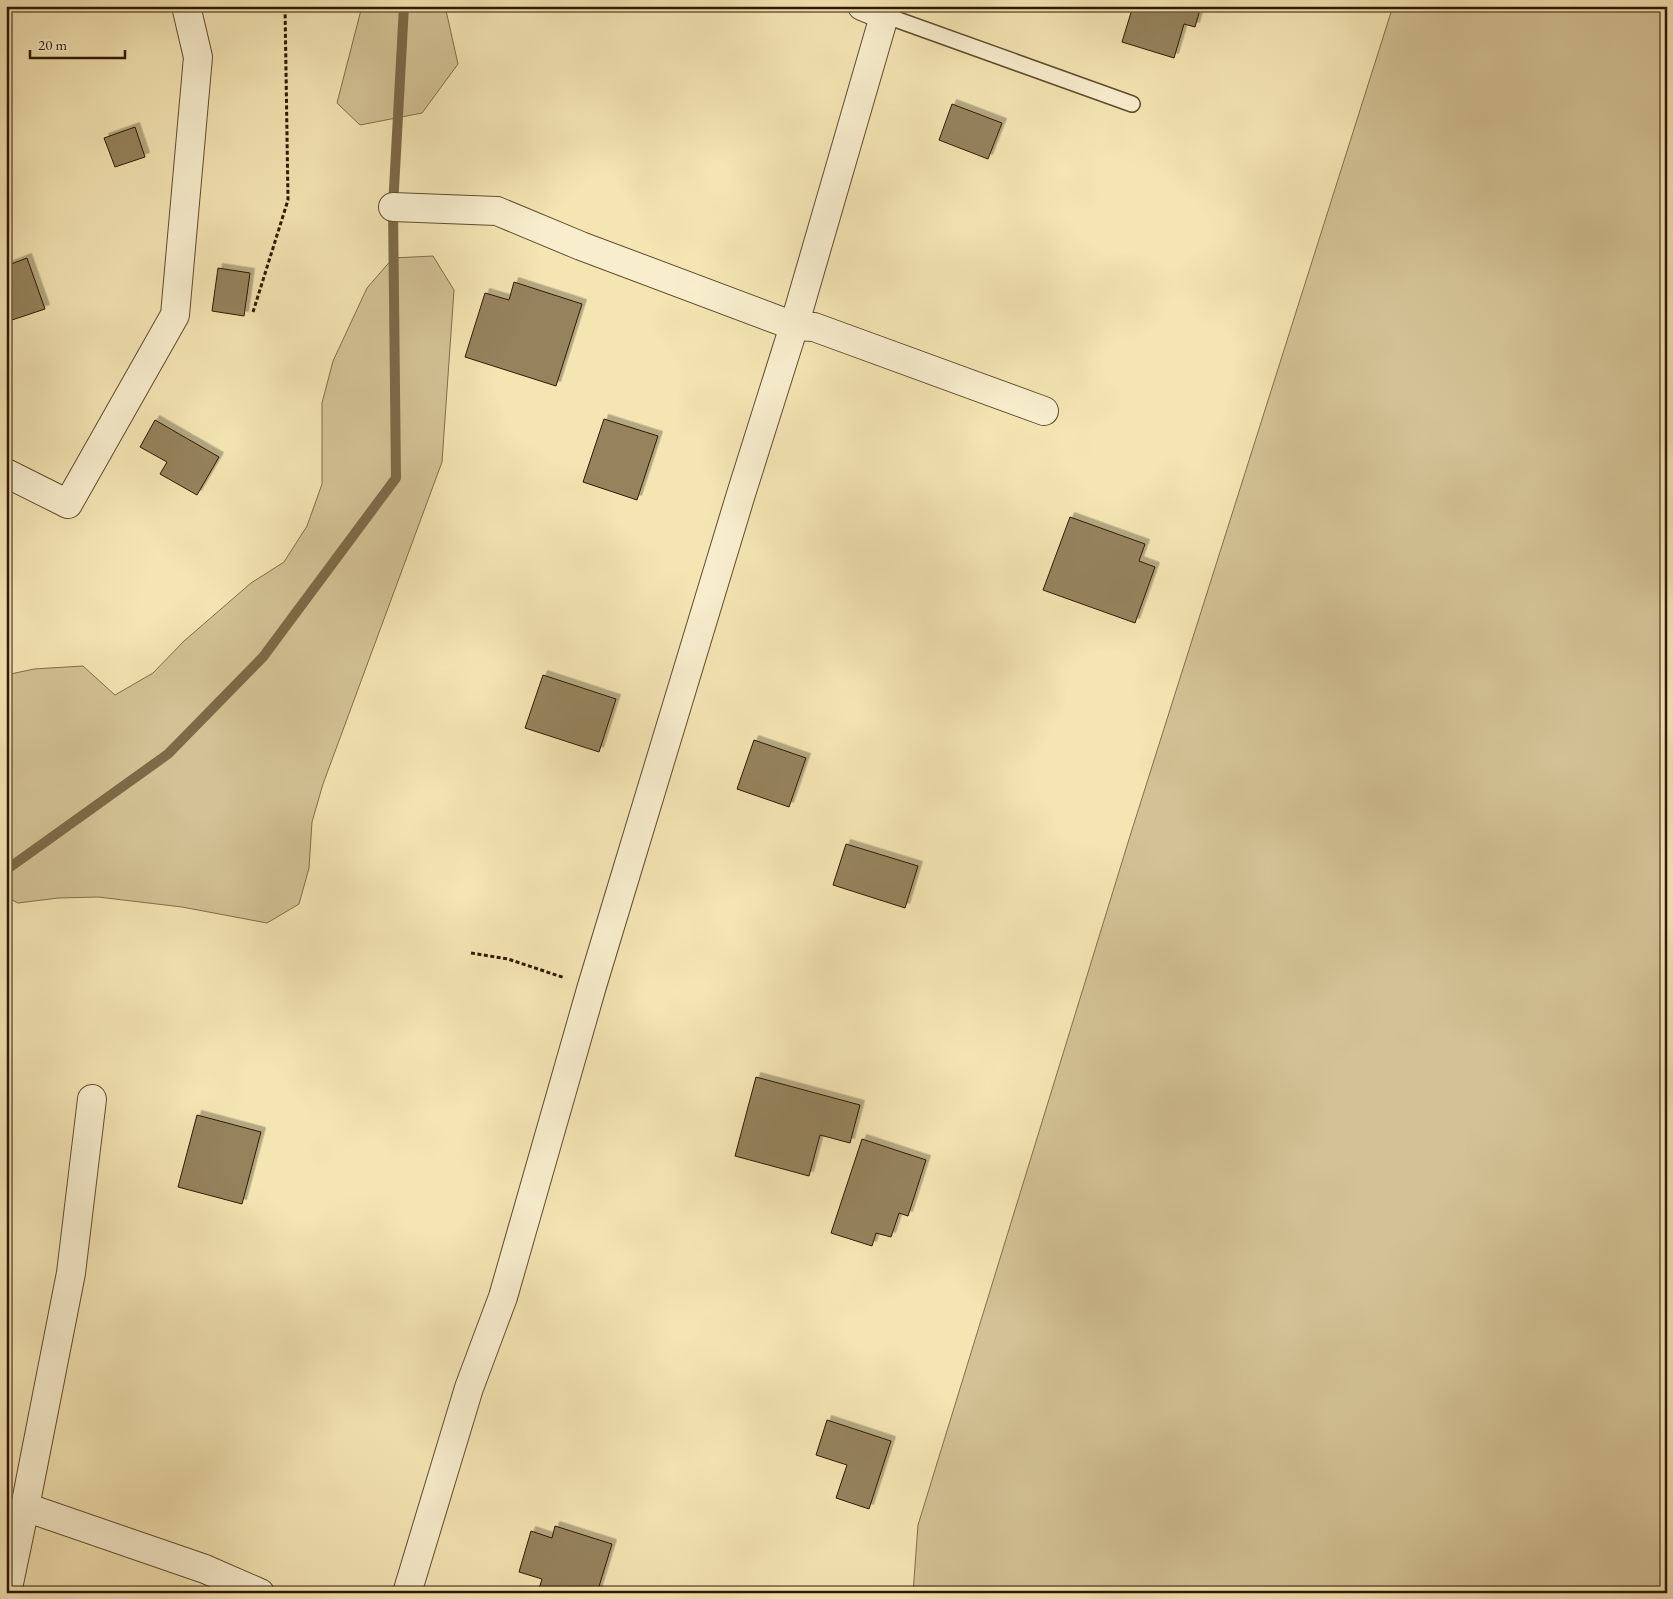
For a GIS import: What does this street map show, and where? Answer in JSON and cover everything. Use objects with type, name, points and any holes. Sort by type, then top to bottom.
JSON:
[{"type":"street","points":[[6,473],[68,504],[175,315],[198,57],[186,6]]},
{"type":"street","points":[[407,1593],[469,1388],[503,1297],[592,986],[735,513],[794,326],[874,52],[878,9]]},
{"type":"street","points":[[393,207],[497,211],[581,246],[794,326],[814,327],[1044,411]]},
{"type":"street","points":[[7,1593],[71,1273],[92,1099]]},
{"type":"street","points":[[25,1507],[204,1569],[260,1593]]},
{"type":"lane","points":[[878,9],[1132,104]]},
{"type":"path","points":[[253,312],[288,200],[284,6]]},
{"type":"path","points":[[471,953],[508,959],[592,986]]},
{"type":"shaded area","points":[[362,6],[445,6],[458,64],[422,113],[360,125],[337,103]]},
{"type":"shaded area","points":[[1393,6],[1667,6],[1667,1593],[913,1593],[918,1525],[1130,836]]},
{"type":"shaded area","points":[[433,256],[454,290],[442,462],[323,784],[312,822],[309,868],[299,904],[267,923],[182,907],[98,897],[58,898],[18,903],[6,897],[6,675],[34,669],[83,666],[115,695],[153,673],[184,641],[251,583],[284,562],[307,526],[322,484],[322,403],[333,361],[367,288],[393,258]]},
{"type":"building","points":[[1133,6],[1201,6],[1195,27],[1184,24],[1174,58],[1122,42]]},
{"type":"building","points":[[952,104],[1002,123],[988,159],[939,140]]},
{"type":"building","points":[[135,127],[145,157],[115,167],[104,138]]},
{"type":"building","points":[[27,258],[45,309],[6,322],[6,266]]},
{"type":"building","points":[[218,268],[250,273],[244,316],[212,311]]},
{"type":"building","points":[[514,282],[582,304],[556,386],[465,357],[485,293],[509,300]]},
{"type":"building","points":[[604,419],[658,436],[637,500],[583,482]]},
{"type":"building","points":[[155,420],[219,457],[197,495],[160,474],[167,462],[140,447]]},
{"type":"building","points":[[1070,517],[1145,544],[1139,561],[1155,567],[1135,623],[1043,590]]},
{"type":"building","points":[[543,675],[616,699],[599,752],[525,728]]},
{"type":"building","points":[[754,740],[806,758],[789,807],[737,789]]},
{"type":"building","points":[[846,844],[918,866],[905,908],[833,885]]},
{"type":"building","points":[[756,1077],[860,1105],[850,1143],[820,1135],[809,1176],[735,1156]]},
{"type":"building","points":[[197,1115],[261,1132],[242,1204],[178,1187]]},
{"type":"building","points":[[862,1139],[926,1160],[908,1216],[899,1213],[891,1237],[876,1233],[872,1246],[831,1233]]},
{"type":"building","points":[[827,1420],[891,1441],[869,1509],[836,1498],[847,1465],[816,1455]]},
{"type":"building","points":[[555,1526],[612,1544],[597,1593],[541,1593],[538,1592],[542,1579],[519,1572],[531,1531],[552,1538]]},
{"type":"waterway","points":[[6,870],[168,754],[263,657],[396,478],[393,207],[404,6]]}]
